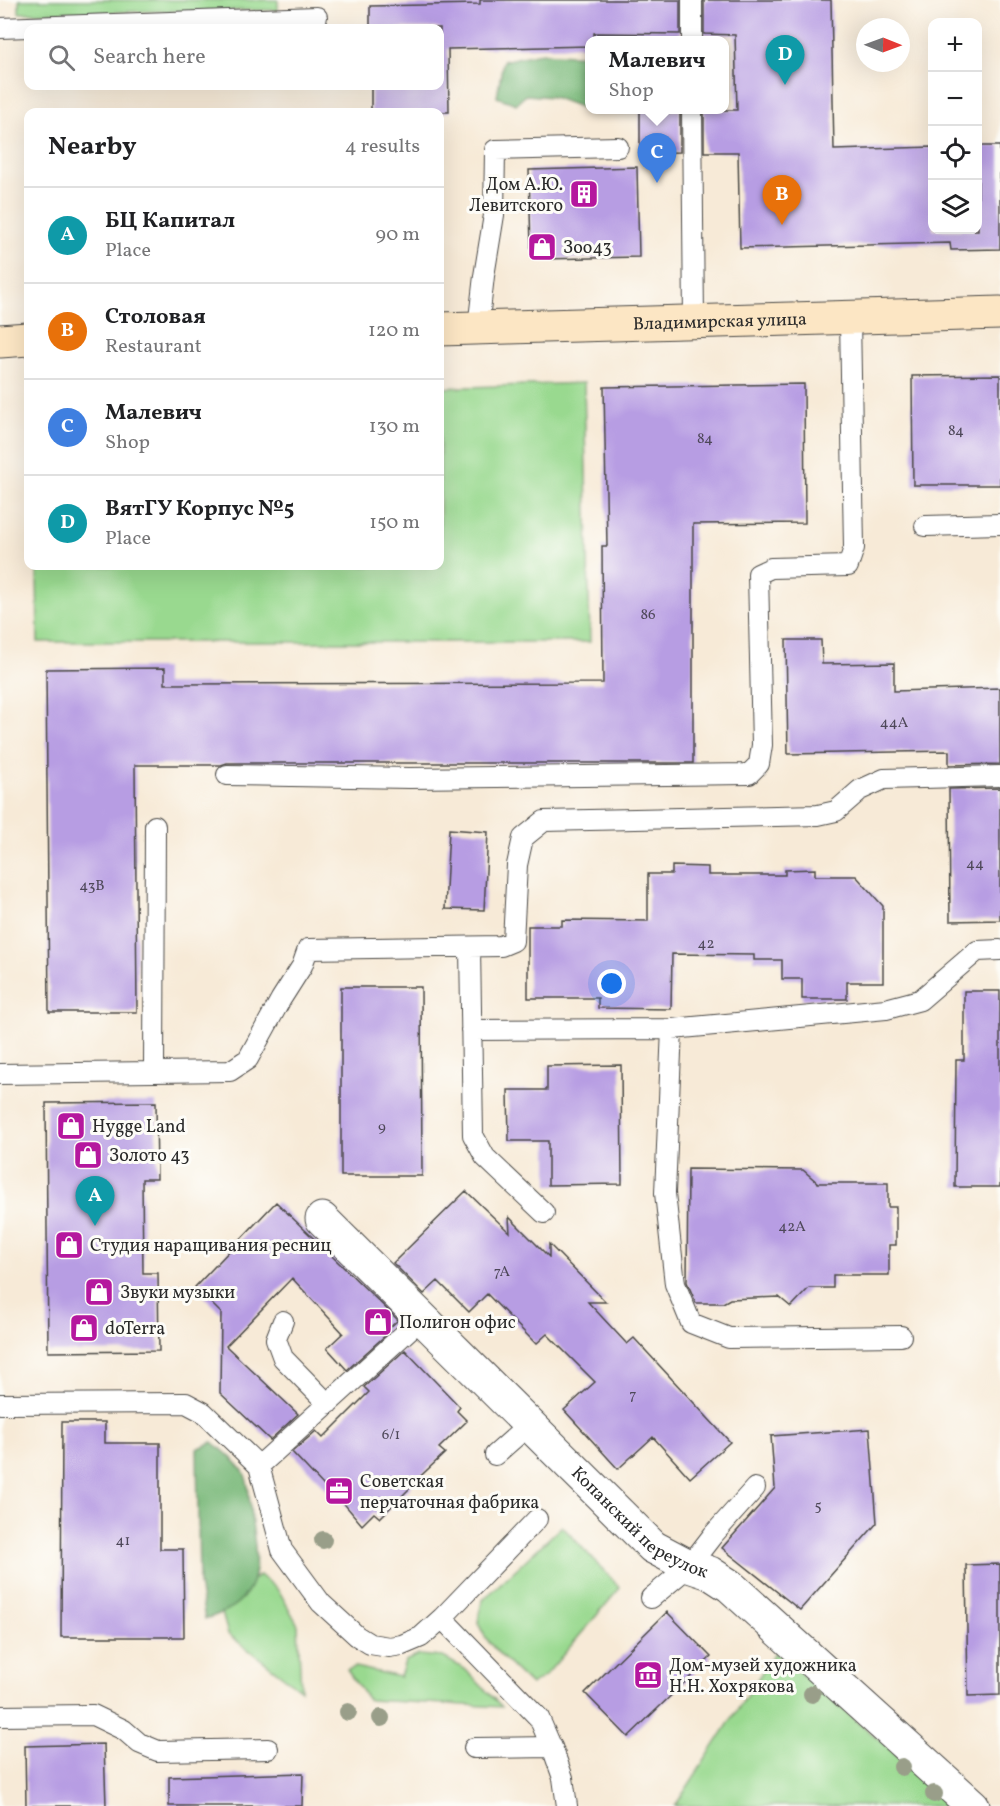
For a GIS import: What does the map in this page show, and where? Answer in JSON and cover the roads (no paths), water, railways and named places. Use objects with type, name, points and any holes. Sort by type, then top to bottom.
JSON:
[{"type":"main road","name":"Владимирская улица","points":[[444,329],[1000,313]]},
{"type":"main road","points":[[0,341],[24,339]]},
{"type":"street","name":"Копанский переулок","points":[[322,1219],[653,1547],[689,1566],[710,1573],[730,1586],[973,1806]]},
{"type":"lane","points":[[692,0],[692,36]]},
{"type":"lane","points":[[115,24],[317,17]]},
{"type":"lane","points":[[0,28],[24,27]]},
{"type":"lane","points":[[693,114],[694,322]]},
{"type":"lane","points":[[478,328],[483,276],[494,215],[495,150],[618,147]]},
{"type":"lane","points":[[227,775],[410,778],[749,774],[759,764],[762,745],[758,574],[771,568],[848,566],[854,548],[850,318]]},
{"type":"lane","points":[[925,526],[1000,524]]},
{"type":"lane","points":[[0,1074],[230,1071],[248,1059],[302,966],[308,950],[501,946],[513,941],[517,865],[523,838],[544,821],[818,815],[836,811],[860,790],[884,779],[1000,776]]},
{"type":"lane","points":[[154,1072],[155,826]]},
{"type":"lane","points":[[470,947],[473,1135],[486,1157],[544,1213]]},
{"type":"lane","points":[[471,1030],[672,1029],[886,1009],[920,1000],[977,951],[1000,950]]},
{"type":"lane","points":[[672,1029],[665,1192],[675,1284],[692,1323],[729,1338],[901,1336]]},
{"type":"lane","points":[[259,1466],[422,1318]]},
{"type":"lane","points":[[284,1321],[276,1339],[284,1358],[328,1404]]},
{"type":"lane","points":[[0,1404],[186,1403],[203,1412],[259,1466],[282,1550],[321,1603],[357,1636],[370,1644],[390,1647],[421,1637],[537,1519]]},
{"type":"lane","points":[[495,1455],[530,1424]]},
{"type":"lane","points":[[651,1598],[689,1566],[755,1488]]},
{"type":"lane","points":[[442,1618],[539,1718],[563,1778],[567,1806]]},
{"type":"lane","points":[[0,1716],[93,1715],[124,1730],[139,1743],[158,1751],[268,1749]]},
{"type":"lane","points":[[474,1748],[552,1747]]},
{"type":"place","name":"ВятГУ Корпус №5","points":[[785,85]]},
{"type":"place","name":"Малевич","points":[[657,183]]},
{"type":"place","name":"Дом А.Ю. Левитского","points":[[584,194]]},
{"type":"place","name":"Столовая","points":[[782,225]]},
{"type":"place","name":"Зоо43","points":[[542,247]]},
{"type":"place","name":"Hygge Land","points":[[71,1126]]},
{"type":"place","name":"Золото 43","points":[[88,1155]]},
{"type":"place","name":"БЦ Капитал","points":[[95,1226]]},
{"type":"place","name":"Студия наращивания ресниц","points":[[69,1245]]},
{"type":"place","name":"Звуки музыки","points":[[99,1292]]},
{"type":"place","name":"Полигон офис","points":[[378,1322]]},
{"type":"place","name":"doTerra","points":[[84,1328]]},
{"type":"place","name":"Советская перчаточная фабрика","points":[[339,1491]]},
{"type":"place","name":"Дом-музей художника Н.Н. Хохрякова","points":[[648,1675]]}]
